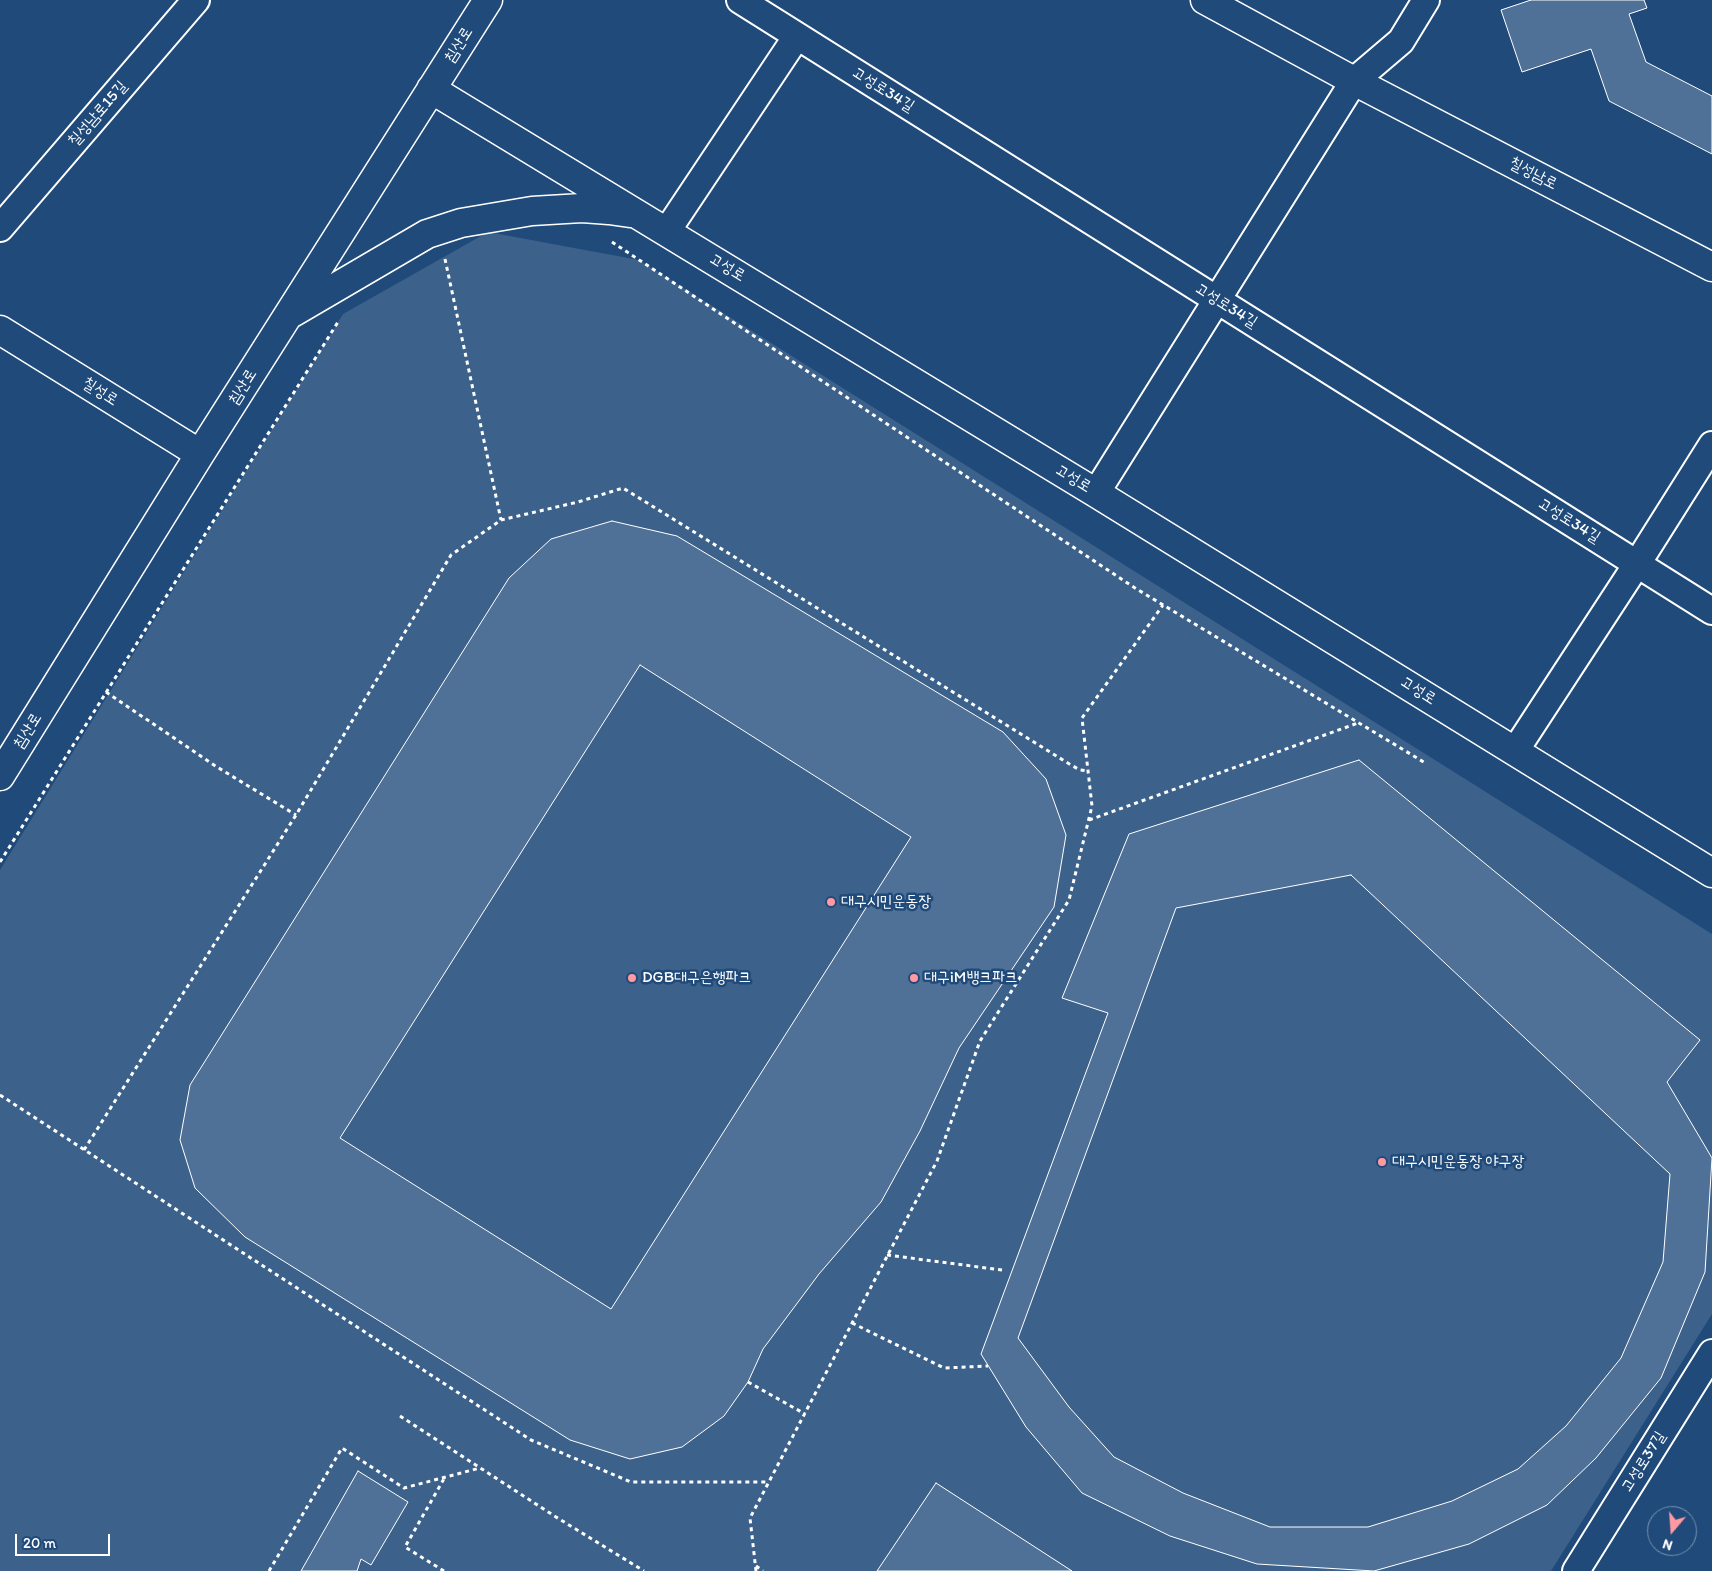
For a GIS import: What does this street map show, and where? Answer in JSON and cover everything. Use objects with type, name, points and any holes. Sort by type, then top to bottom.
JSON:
[{"type":"street","name":"칠성남로15길","points":[[0,228],[196,0]]},
{"type":"street","name":"침산로","points":[[0,776],[200,454],[488,0]]},
{"type":"street","name":"고성로34길","points":[[740,0],[1712,611]]},
{"type":"street","name":"칠성남로","points":[[1205,0],[1354,81],[1712,267]]},
{"type":"street","points":[[1096,493],[1354,81],[1401,41],[1426,0]]},
{"type":"street","points":[[666,231],[797,36]]},
{"type":"street","name":"고성로","points":[[431,89],[1096,493],[1712,873]]},
{"type":"street","points":[[289,314],[427,234],[461,223],[532,211],[582,208],[640,215]]},
{"type":"street","name":"칠성로","points":[[0,330],[200,454]]},
{"type":"street","points":[[1515,751],[1712,445]]},
{"type":"street","name":"고성로37길","points":[[1576,1571],[1712,1353]]},
{"type":"path","points":[[606,238],[1163,605],[1427,764]]},
{"type":"path","points":[[445,258],[501,520]]},
{"type":"path","points":[[0,862],[338,322]]},
{"type":"path","points":[[84,1150],[296,815],[451,555],[501,520],[578,502],[623,488],[1080,770],[1088,771]]},
{"type":"path","points":[[756,1571],[750,1518],[936,1161],[980,1041],[1069,900],[1092,806],[1082,718],[1163,605]]},
{"type":"path","points":[[106,692],[217,767],[296,815]]},
{"type":"path","points":[[1088,820],[1358,722]]},
{"type":"path","points":[[0,1095],[531,1440],[632,1482],[769,1482]]},
{"type":"path","points":[[888,1255],[1002,1270]]},
{"type":"path","points":[[852,1323],[944,1368],[988,1366]]},
{"type":"path","points":[[748,1382],[805,1414]]},
{"type":"path","points":[[400,1416],[644,1571]]},
{"type":"path","points":[[269,1571],[342,1448],[404,1488],[480,1468]]},
{"type":"path","points":[[444,1571],[405,1547],[445,1477]]},
{"type":"path","points":[[756,1566],[763,1571]]},
{"type":"shaded area","name":"대구시민운동장","points":[[488,232],[639,260],[1712,934],[1712,1314],[1551,1571],[0,1571],[0,870],[343,314]]},
{"type":"building","points":[[1531,0],[1644,0],[1647,8],[1629,14],[1646,62],[1712,96],[1712,154],[1609,101],[1591,49],[1522,72],[1501,10]]},
{"type":"building","name":"DGB대구은행파크","points":[[612,521],[677,536],[1003,732],[1046,779],[1066,835],[1054,907],[959,1048],[920,1131],[881,1202],[819,1274],[763,1349],[748,1382],[724,1416],[682,1447],[630,1459],[570,1440],[245,1237],[195,1188],[180,1140],[190,1085],[509,578],[551,539]],"holes":[[[640,665],[911,837],[611,1309],[340,1138]]]},
{"type":"building","points":[[1359,760],[1700,1040],[1667,1082],[1712,1158],[1705,1272],[1661,1378],[1596,1458],[1547,1505],[1469,1544],[1374,1571],[1257,1564],[1170,1536],[1082,1493],[1026,1427],[981,1354],[1108,1013],[1062,998],[1129,834]],"holes":[[[1351,875],[1670,1174],[1663,1262],[1621,1358],[1566,1426],[1518,1469],[1452,1501],[1368,1527],[1270,1527],[1183,1493],[1114,1457],[1069,1407],[1018,1338],[1176,908]]]},
{"type":"building","points":[[358,1471],[408,1502],[371,1565],[361,1559],[357,1571],[301,1571]]},
{"type":"building","points":[[936,1483],[1072,1571],[877,1571]]},
{"type":"place","name":"대구시민운동장","points":[[831,902]]},
{"type":"place","name":"DGB대구은행파크","points":[[632,978]]},
{"type":"place","name":"대구iM뱅크파크","points":[[914,978]]},
{"type":"place","name":"대구시민운동장 야구장","points":[[1382,1162]]}]
